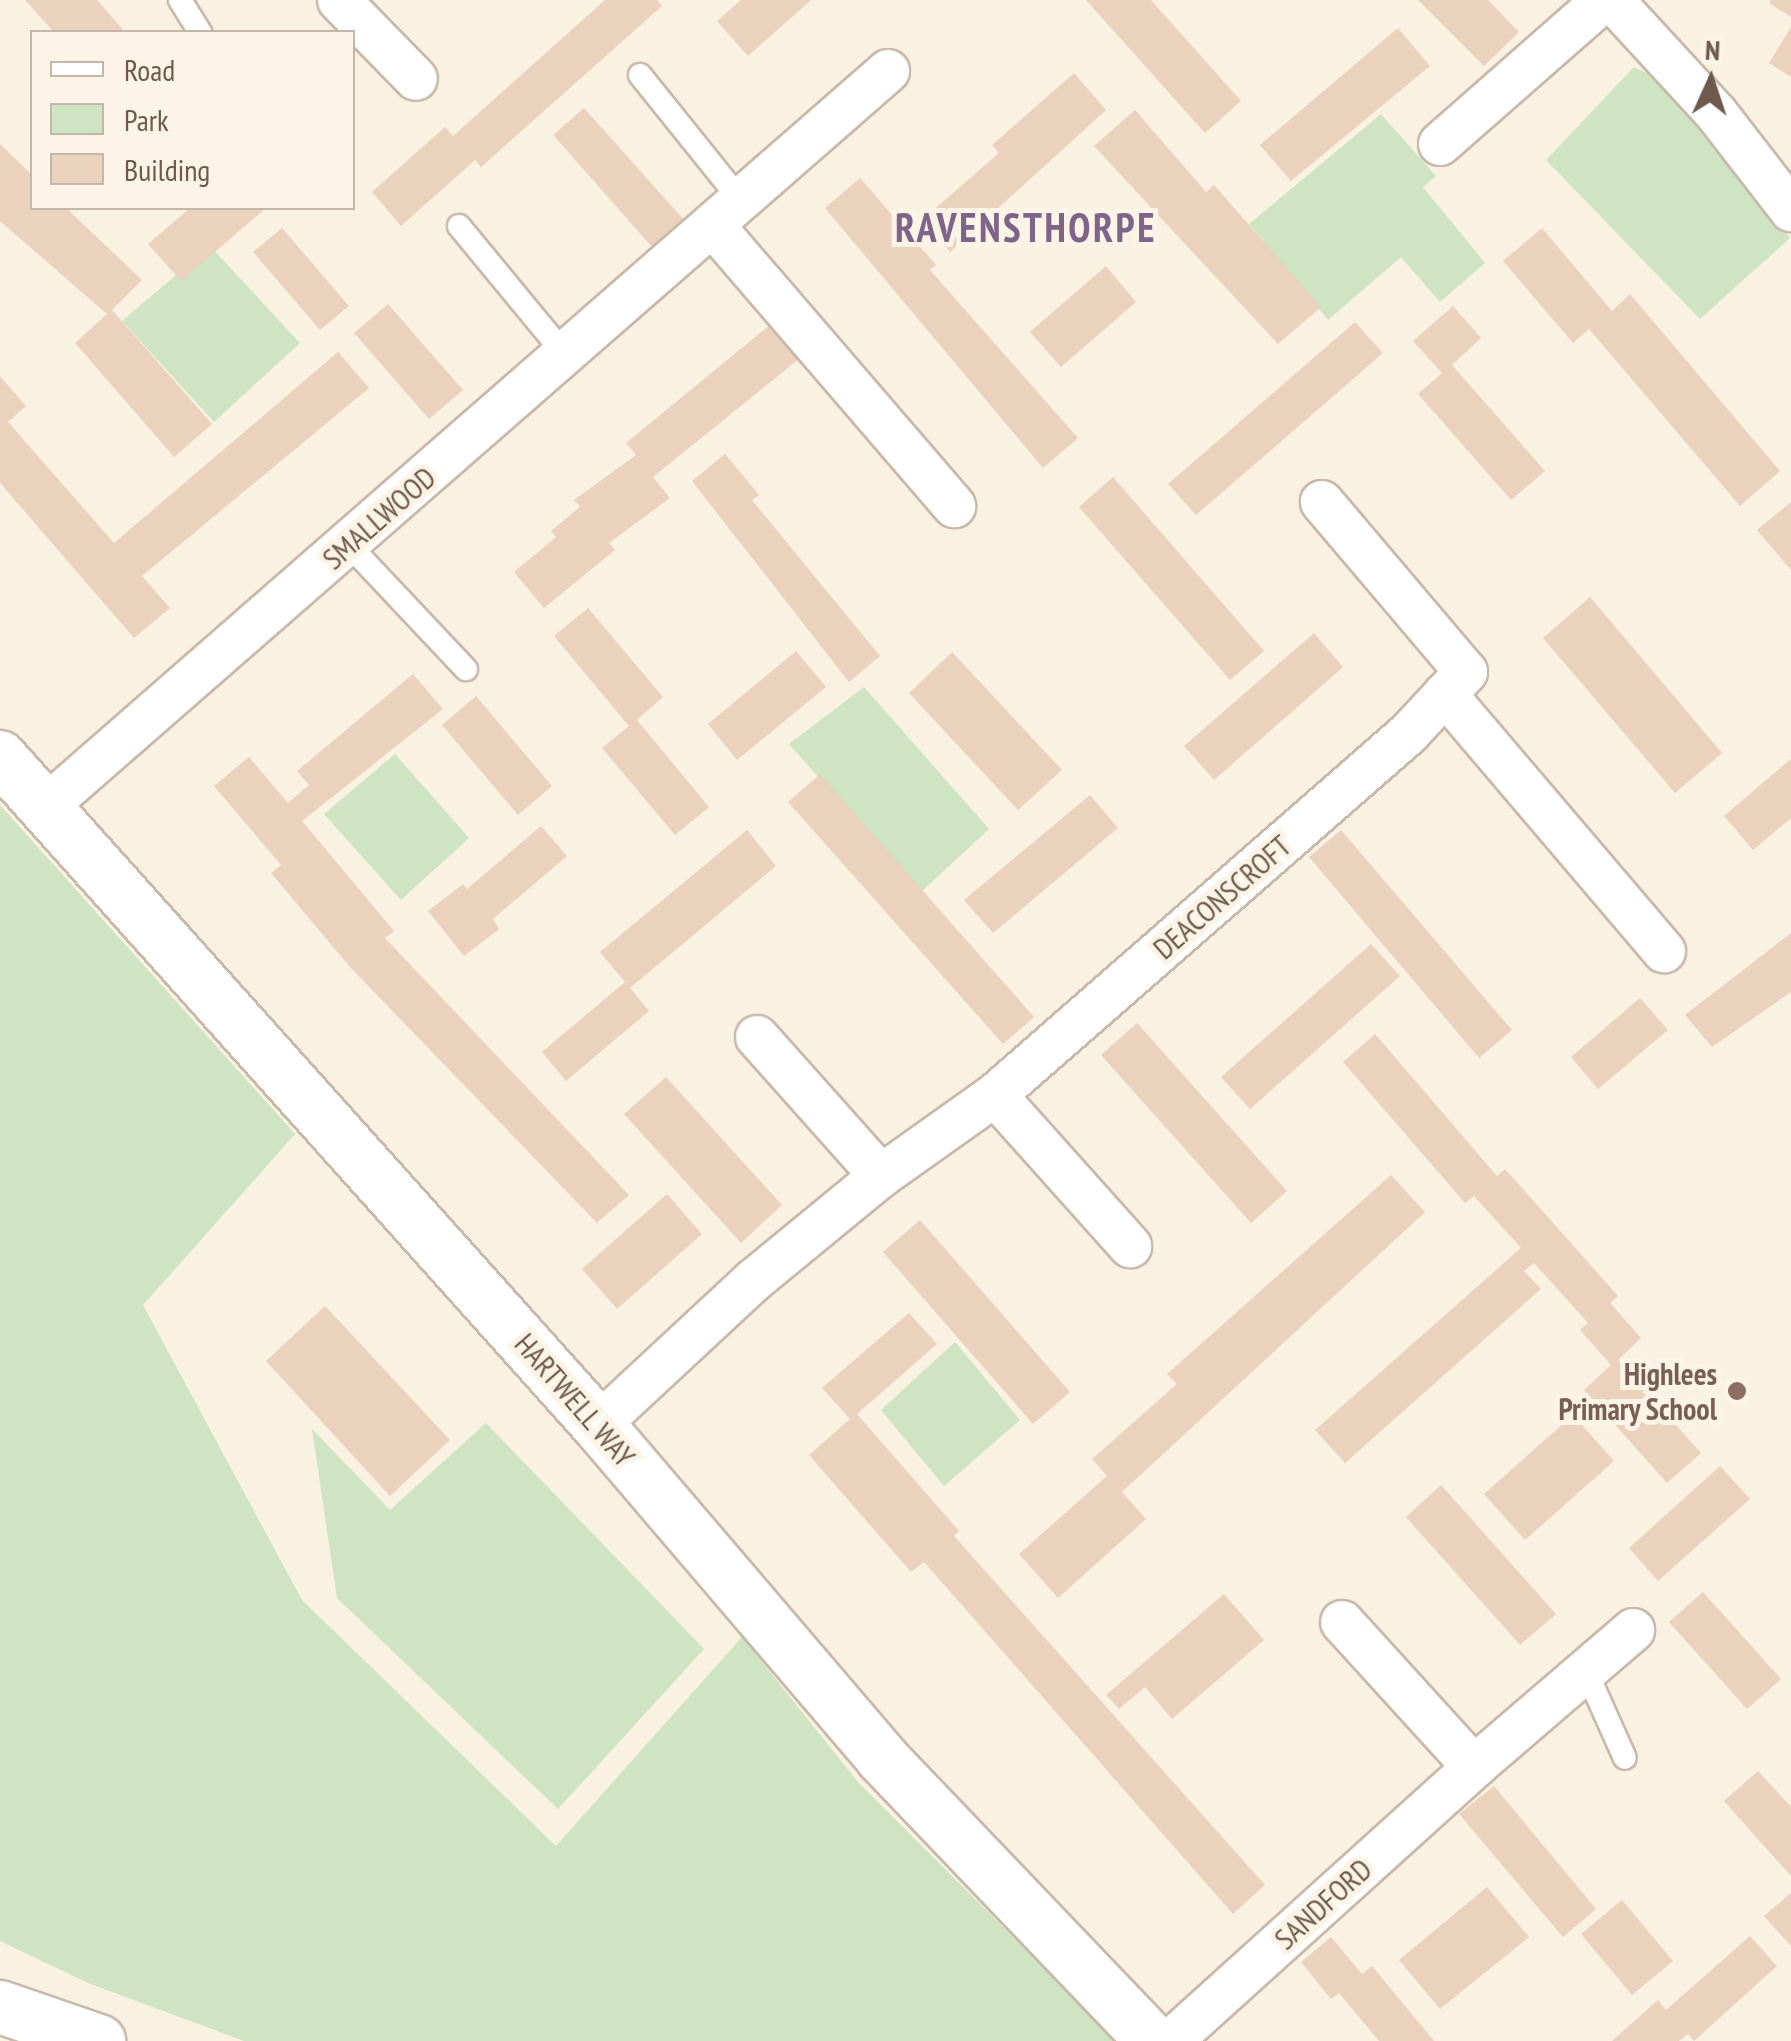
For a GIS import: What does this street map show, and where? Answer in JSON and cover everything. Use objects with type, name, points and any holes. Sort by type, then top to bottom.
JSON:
[{"type":"street","points":[[1440,144],[1608,0],[1716,113],[1791,210]]},
{"type":"street","points":[[344,16],[416,78]]},
{"type":"street","name":"SMALLWOOD","points":[[43,809],[729,215],[888,71]]},
{"type":"street","points":[[729,215],[954,506]]},
{"type":"street","name":"DEACONSCROFT","points":[[598,1425],[753,1281],[880,1176],[995,1095],[1408,734],[1466,672],[1322,502]]},
{"type":"street","points":[[1444,694],[1664,952]]},
{"type":"street","name":"HARTWELL WAY","points":[[0,756],[43,809],[598,1425],[882,1758],[1152,2041]]},
{"type":"street","points":[[757,1036],[880,1176]]},
{"type":"street","points":[[995,1095],[1130,1246]]},
{"type":"street","points":[[1342,1622],[1474,1767]]},
{"type":"street","name":"SANDFORD","points":[[1172,2041],[1474,1767],[1634,1630]]},
{"type":"street","points":[[0,2007],[99,2041]]},
{"type":"lane","points":[[180,0],[199,30]]},
{"type":"lane","points":[[640,76],[729,215]]},
{"type":"lane","points":[[459,226],[566,356]]},
{"type":"lane","points":[[348,544],[466,669]]},
{"type":"lane","points":[[1586,1671],[1625,1758]]},
{"type":"green space","points":[[1634,67],[1675,87],[1790,238],[1700,319],[1546,160]]},
{"type":"green space","points":[[1381,114],[1436,176],[1423,187],[1485,263],[1440,302],[1401,257],[1328,320],[1249,224]]},
{"type":"green space","points":[[210,246],[300,343],[214,422],[122,321]]},
{"type":"green space","points":[[864,687],[989,829],[921,892],[789,744]]},
{"type":"green space","points":[[395,754],[469,838],[401,900],[324,814]]},
{"type":"green space","points":[[0,805],[295,1134],[143,1305],[302,1600],[556,1846],[742,1637],[858,1782],[1117,2041],[244,2041],[88,1983],[0,1941]]},
{"type":"green space","points":[[955,1342],[1020,1420],[944,1486],[881,1410]]},
{"type":"green space","points":[[486,1423],[704,1649],[558,1809],[337,1598],[312,1429],[390,1510]]},
{"type":"building","points":[[25,0],[97,0],[123,30],[52,30]]},
{"type":"building","points":[[605,0],[657,0],[662,6],[481,167],[475,160],[401,226],[372,192],[445,127],[453,136]]},
{"type":"building","points":[[741,0],[811,0],[748,56],[717,21]]},
{"type":"building","points":[[1086,0],[1151,0],[1241,101],[1205,133]]},
{"type":"building","points":[[1418,0],[1488,0],[1519,32],[1484,66]]},
{"type":"building","points":[[1791,0],[1791,17],[1769,3]]},
{"type":"building","points":[[1791,27],[1791,77],[1769,63]]},
{"type":"building","points":[[1398,28],[1430,66],[1291,181],[1260,145]]},
{"type":"building","points":[[1074,73],[1106,110],[950,252],[922,220],[999,153],[992,145]]},
{"type":"building","points":[[584,108],[685,221],[653,248],[553,135]]},
{"type":"building","points":[[1135,110],[1206,192],[1214,185],[1321,307],[1278,344],[1094,146]]},
{"type":"building","points":[[0,144],[30,173],[30,210],[68,210],[142,280],[112,310],[212,424],[174,457],[75,343],[107,314],[0,221]]},
{"type":"building","points":[[860,178],[936,265],[930,270],[1078,438],[1043,468],[825,208]]},
{"type":"building","points":[[188,210],[264,210],[181,281],[148,244]]},
{"type":"building","points":[[282,228],[349,306],[320,330],[253,252]]},
{"type":"building","points":[[1542,228],[1612,311],[1630,294],[1780,471],[1740,506],[1589,329],[1573,343],[1503,261]]},
{"type":"building","points":[[1106,266],[1136,302],[1061,367],[1030,332]]},
{"type":"building","points":[[388,304],[463,390],[429,419],[354,333]]},
{"type":"building","points":[[1453,306],[1481,338],[1452,365],[1545,471],[1511,500],[1418,394],[1442,373],[1413,341]]},
{"type":"building","points":[[782,315],[810,350],[653,477],[670,498],[609,543],[615,550],[544,608],[514,572],[556,537],[551,531],[580,507],[574,500],[636,455],[626,443]]},
{"type":"building","points":[[1355,322],[1383,353],[1196,515],[1168,484]]},
{"type":"building","points":[[338,352],[369,388],[142,576],[170,608],[134,638],[0,483],[0,376],[26,406],[8,422],[114,543]]},
{"type":"building","points":[[725,454],[759,495],[752,500],[880,656],[849,682],[692,481]]},
{"type":"building","points":[[1113,477],[1264,651],[1230,680],[1079,507]]},
{"type":"building","points":[[1791,502],[1791,570],[1757,530]]},
{"type":"building","points":[[1590,597],[1722,753],[1675,793],[1543,638]]},
{"type":"building","points":[[588,608],[663,697],[637,720],[709,807],[675,835],[602,748],[629,726],[554,636]]},
{"type":"building","points":[[1314,633],[1343,667],[1214,780],[1184,746]]},
{"type":"building","points":[[796,651],[826,687],[737,760],[708,724]]},
{"type":"building","points":[[952,652],[1062,770],[1018,810],[909,693]]},
{"type":"building","points":[[413,674],[443,709],[302,821],[394,931],[385,938],[629,1195],[597,1223],[350,967],[271,873],[281,865],[214,786],[249,757],[288,803],[309,785],[297,771]]},
{"type":"building","points":[[476,696],[552,786],[518,815],[442,725]]},
{"type":"building","points":[[1791,759],[1791,818],[1753,850],[1724,816]]},
{"type":"building","points":[[820,774],[1034,1017],[1003,1044],[788,802]]},
{"type":"building","points":[[1090,795],[1118,828],[993,933],[964,900]]},
{"type":"building","points":[[541,826],[567,856],[493,919],[499,929],[464,956],[428,911],[463,884],[467,889]]},
{"type":"building","points":[[747,830],[776,866],[630,988],[649,1011],[566,1081],[542,1052],[625,982],[600,952]]},
{"type":"building","points":[[1341,830],[1512,1030],[1479,1058],[1309,857]]},
{"type":"building","points":[[1791,933],[1791,992],[1712,1047],[1685,1015]]},
{"type":"building","points":[[1371,944],[1400,976],[1250,1109],[1221,1077]]},
{"type":"building","points":[[1640,998],[1668,1030],[1598,1089],[1571,1057]]},
{"type":"building","points":[[1137,1023],[1287,1191],[1251,1223],[1101,1055]]},
{"type":"building","points":[[1375,1034],[1497,1176],[1505,1169],[1618,1296],[1610,1303],[1641,1338],[1618,1360],[1701,1453],[1667,1483],[1584,1390],[1611,1365],[1580,1330],[1588,1323],[1534,1263],[1524,1271],[1541,1289],[1345,1463],[1315,1430],[1521,1248],[1474,1196],[1465,1203],[1343,1062]]},
{"type":"building","points":[[666,1077],[782,1205],[741,1243],[624,1114]]},
{"type":"building","points":[[1391,1175],[1425,1212],[1122,1492],[1146,1519],[1058,1598],[1019,1554],[1107,1476],[1092,1459],[1177,1384],[1167,1374]]},
{"type":"building","points":[[667,1194],[702,1234],[617,1309],[582,1269]]},
{"type":"building","points":[[920,1220],[1070,1392],[1033,1424],[883,1252]]},
{"type":"building","points":[[325,1306],[450,1440],[390,1496],[266,1361]]},
{"type":"building","points":[[909,1313],[937,1344],[857,1414],[959,1531],[954,1536],[1265,1885],[1233,1914],[924,1562],[911,1572],[809,1455],[850,1419],[822,1388]]},
{"type":"building","points":[[1573,1415],[1614,1461],[1525,1540],[1484,1494]]},
{"type":"building","points":[[1720,1466],[1750,1499],[1658,1581],[1629,1548]]},
{"type":"building","points":[[1441,1485],[1556,1614],[1520,1645],[1406,1517]]},
{"type":"building","points":[[1703,1592],[1781,1679],[1747,1709],[1669,1622]]},
{"type":"building","points":[[1224,1594],[1264,1640],[1172,1719],[1145,1687],[1119,1709],[1106,1695]]},
{"type":"building","points":[[1758,1771],[1791,1807],[1791,1876],[1724,1801]]},
{"type":"building","points":[[1494,1786],[1596,1909],[1563,1937],[1459,1814]]},
{"type":"building","points":[[1487,1887],[1529,1937],[1440,2009],[1399,1960]]},
{"type":"building","points":[[1791,1893],[1791,1946],[1764,1916]]},
{"type":"building","points":[[1622,1900],[1673,1961],[1632,1995],[1581,1934]]},
{"type":"building","points":[[1750,1936],[1777,1966],[1694,2041],[1688,2034],[1679,2041],[1612,2041],[1658,2000],[1666,2010]]},
{"type":"building","points":[[1331,1937],[1362,1974],[1372,1966],[1434,2041],[1379,2041],[1339,1993],[1331,1999],[1301,1962]]},
{"type":"place","name":"Highlees Primary School","points":[[1737,1391]]},
{"type":"district","name":"RAVENSTHORPE","points":[[1026,227]]}]
